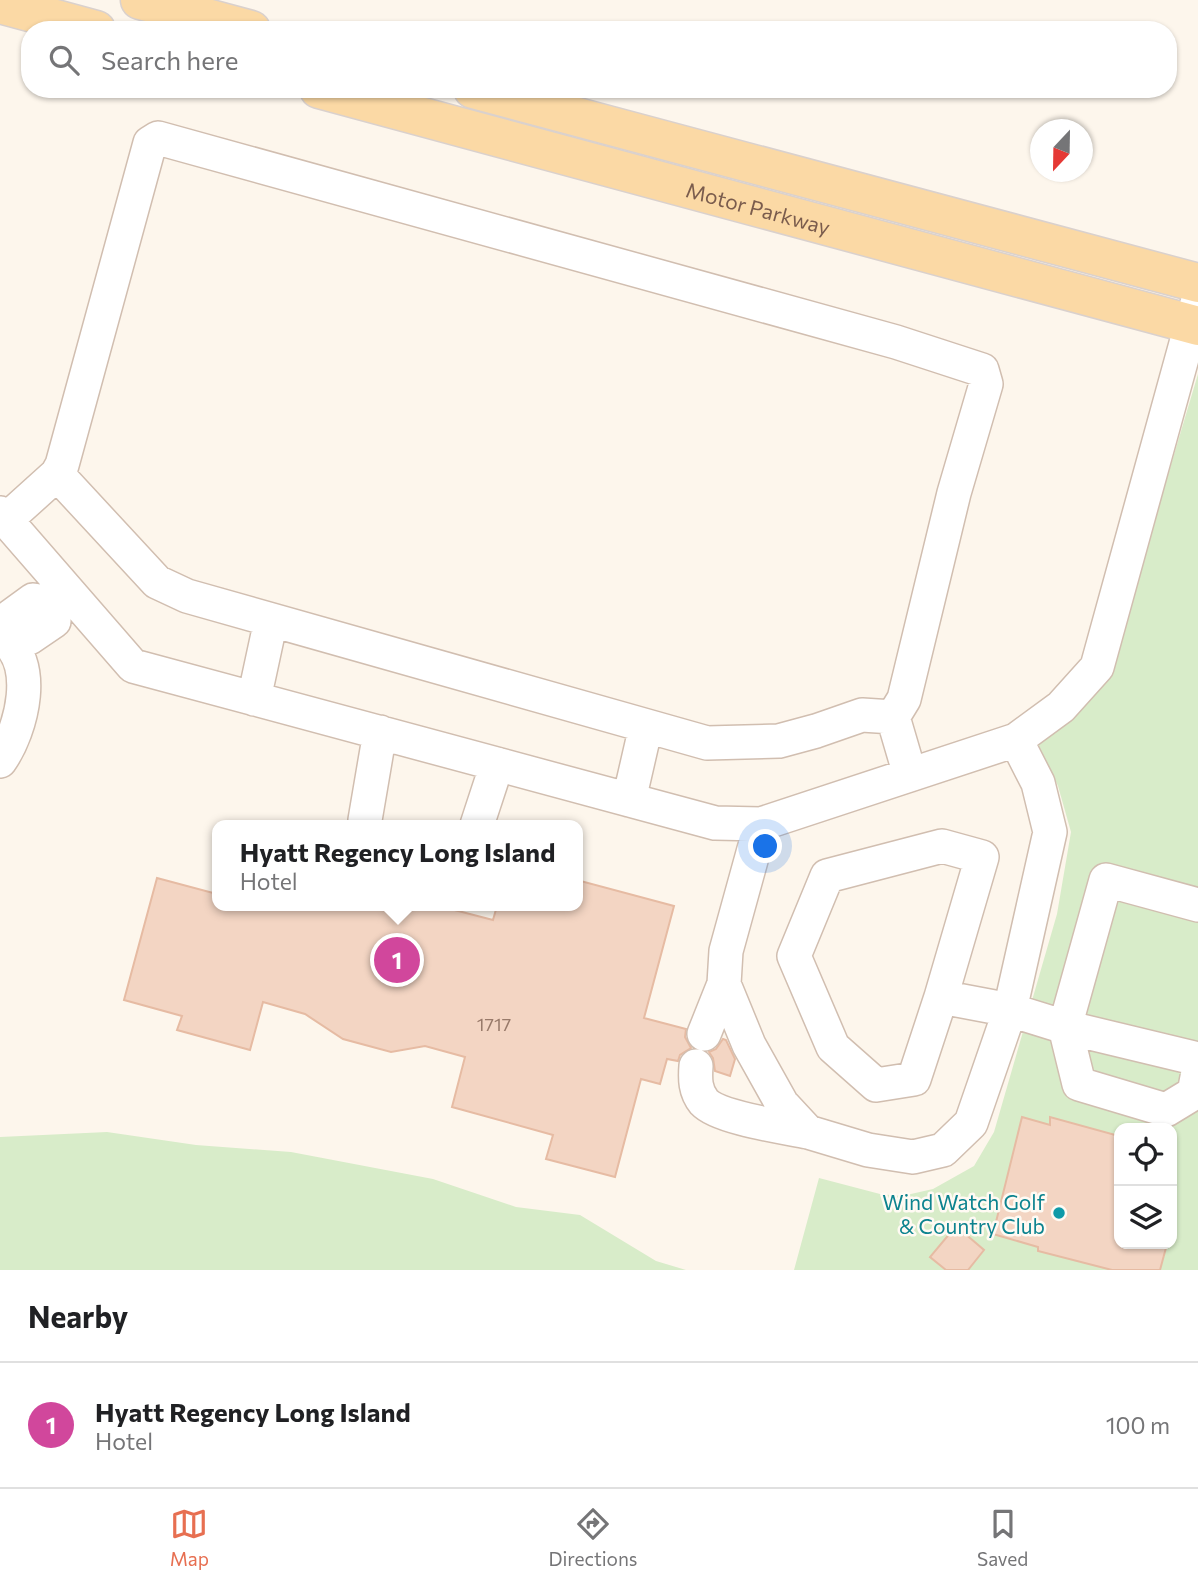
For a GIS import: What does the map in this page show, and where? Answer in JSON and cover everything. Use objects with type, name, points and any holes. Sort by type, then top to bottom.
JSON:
[{"type":"main road","points":[[139,0],[217,21]]},
{"type":"main road","points":[[0,4],[63,21]]},
{"type":"main road","name":"Motor Parkway","points":[[354,98],[1196,316]]},
{"type":"main road","name":"Motor Parkway","points":[[507,98],[1198,283]]},
{"type":"lane","points":[[910,775],[893,717],[904,699],[954,493],[986,384],[982,370],[896,342],[158,138],[150,143],[62,466],[57,474],[3,517],[62,598],[133,666],[715,823],[761,824],[910,775],[1016,740],[1061,707],[1097,667],[1196,316]]},
{"type":"lane","points":[[57,474],[157,582],[178,593],[708,743],[779,741],[816,732],[862,715],[893,717]]},
{"type":"lane","points":[[7,636],[29,638],[54,621],[62,598]]},
{"type":"lane","points":[[254,699],[271,620]]},
{"type":"lane","points":[[0,761],[19,724],[25,692],[18,657],[7,636]]},
{"type":"lane","points":[[629,800],[646,726]]},
{"type":"lane","points":[[365,820],[380,732]]},
{"type":"lane","points":[[696,1066],[697,1091],[705,1103],[721,1112],[808,1132],[868,1150],[913,1157],[943,1150],[971,1123],[1010,1010],[1050,832],[1038,783],[1016,740]]},
{"type":"lane","points":[[479,820],[497,764]]},
{"type":"lane","points":[[704,1034],[724,984],[726,951],[761,824]]},
{"type":"lane","points":[[942,846],[982,857],[941,997],[914,1079],[876,1084],[832,1047],[794,956],[827,876],[942,846]]},
{"type":"lane","points":[[1198,905],[1106,880],[1065,1027],[1079,1084],[1166,1110],[1194,1093],[1198,1072]]},
{"type":"lane","points":[[724,984],[755,1057],[782,1104],[808,1132]]},
{"type":"lane","points":[[941,997],[1010,1010],[1065,1027],[1198,1059]]},
{"type":"green space","name":"Wind Watch Golf & Country Club","points":[[1198,374],[1198,1270],[794,1270],[819,1178],[880,1194],[902,1196],[933,1189],[974,1166],[994,1132],[1057,914],[1071,832],[1058,786],[1038,744],[1106,683]]},
{"type":"green space","points":[[107,1132],[196,1145],[291,1152],[433,1179],[516,1207],[580,1215],[656,1261],[686,1270],[0,1270],[0,1137]]},
{"type":"building","points":[[157,878],[212,893],[212,911],[458,911],[493,920],[496,911],[583,911],[583,882],[674,906],[644,1018],[686,1029],[685,1037],[691,1048],[680,1055],[678,1061],[667,1059],[660,1084],[641,1079],[615,1177],[546,1159],[553,1135],[452,1107],[465,1057],[425,1046],[391,1052],[343,1039],[305,1014],[263,1002],[250,1050],[177,1030],[182,1016],[124,1000]]},
{"type":"building","points":[[723,1039],[735,1059],[730,1076],[715,1071],[709,1052],[716,1049]]},
{"type":"building","name":"Wind Watch Golf & Country Club","points":[[1022,1117],[1050,1125],[1050,1117],[1114,1135],[1114,1249],[1166,1249],[1160,1270],[1112,1270],[1038,1251],[1038,1247],[993,1234]]},
{"type":"building","points":[[956,1226],[984,1250],[968,1270],[946,1270],[930,1257]]},
{"type":"place","name":"Hyatt Regency Long Island","points":[[397,960]]},
{"type":"place","name":"Wind Watch Golf & Country Club","points":[[1059,1213]]}]
